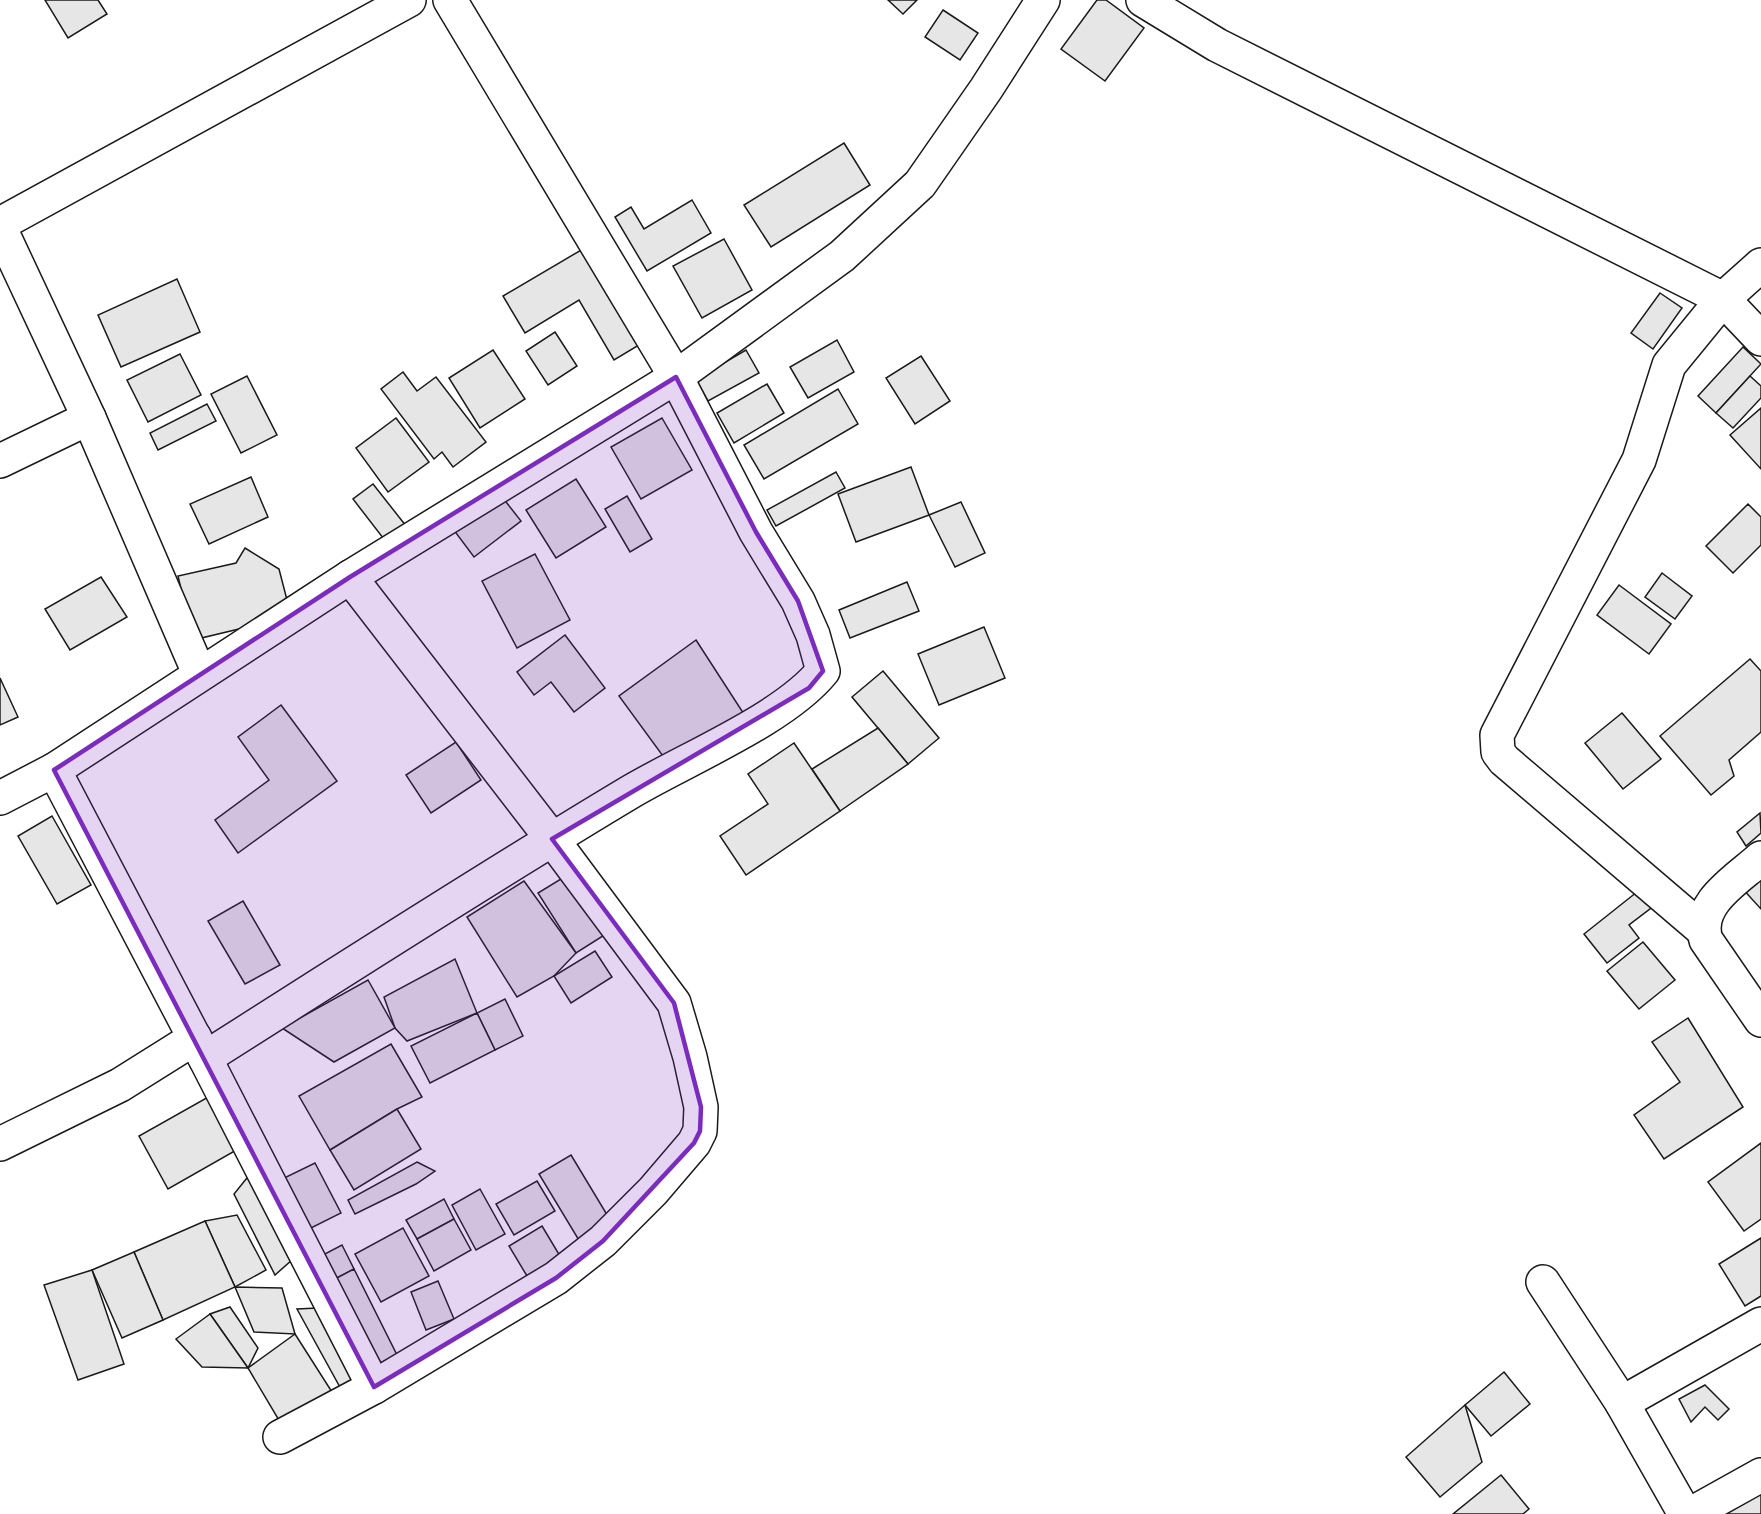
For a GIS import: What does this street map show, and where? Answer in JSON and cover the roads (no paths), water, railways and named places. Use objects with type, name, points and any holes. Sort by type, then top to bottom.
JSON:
[{"type":"street","points":[[200,673],[89,418],[0,226],[409,0]]},
{"type":"street","points":[[0,1144],[200,1048],[671,767],[752,725],[809,688],[823,671],[813,636],[798,601],[756,532],[676,377],[450,0]]},
{"type":"street","points":[[0,798],[54,770],[350,577],[676,377],[842,256],[909,196],[954,137],[1042,0]]},
{"type":"street","points":[[1144,0],[1217,45],[1723,299],[1761,339]]},
{"type":"street","points":[[1703,930],[1504,760],[1498,752],[1497,735],[1640,460],[1669,365],[1723,299],[1761,265]]},
{"type":"street","points":[[0,461],[89,418]]},
{"type":"street","points":[[280,1437],[374,1387],[556,1278],[603,1241],[652,1191],[694,1143],[700,1131],[700,1107],[690,1057],[674,1003],[552,839],[350,577]]},
{"type":"street","points":[[54,770],[374,1387]]},
{"type":"street","points":[[1761,858],[1707,908],[1703,930],[1706,940],[1761,1020]]},
{"type":"street","points":[[1543,1282],[1622,1403],[1685,1514]]},
{"type":"street","points":[[1622,1403],[1761,1324]]},
{"type":"street","points":[[1691,1514],[1761,1475]]}]
